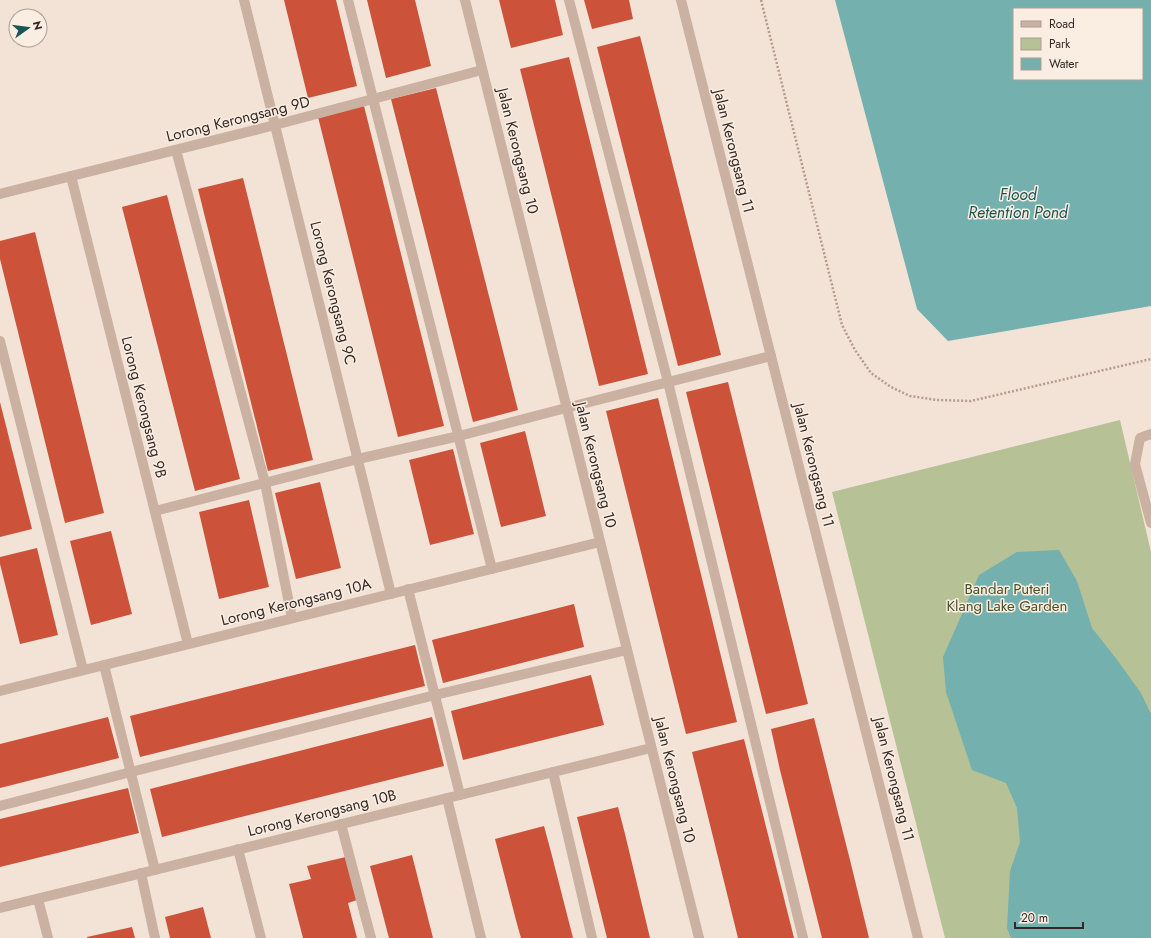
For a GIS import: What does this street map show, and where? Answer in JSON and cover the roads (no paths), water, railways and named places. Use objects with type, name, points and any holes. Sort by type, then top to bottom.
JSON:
[{"type":"street","name":"Lorong Kerongsang 9C","points":[[244,0],[391,594]]},
{"type":"street","points":[[348,0],[492,569]]},
{"type":"street","name":"Jalan Kerongsang 10","points":[[465,0],[699,938]]},
{"type":"street","points":[[569,0],[668,382],[803,938]]},
{"type":"street","name":"Jalan Kerongsang 11","points":[[681,0],[918,938]]},
{"type":"street","name":"Lorong Kerongsang 9D","points":[[0,194],[275,125],[482,70]]},
{"type":"street","points":[[176,150],[265,483],[292,618]]},
{"type":"street","name":"Lorong Kerongsang 9B","points":[[71,176],[188,644]]},
{"type":"street","points":[[0,341],[83,670]]},
{"type":"street","points":[[155,511],[358,459],[459,436],[771,356]]},
{"type":"street","points":[[1151,434],[1140,438],[1135,464],[1151,523]]},
{"type":"street","name":"Lorong Kerongsang 10A","points":[[0,691],[600,542]]},
{"type":"street","points":[[408,590],[460,795]]},
{"type":"street","points":[[0,806],[435,695],[627,650]]},
{"type":"street","points":[[104,665],[155,870]]},
{"type":"street","name":"Lorong Kerongsang 10B","points":[[0,908],[651,748]]},
{"type":"street","points":[[554,772],[592,938]]},
{"type":"street","points":[[447,798],[481,938]]},
{"type":"street","points":[[341,824],[371,938]]},
{"type":"street","points":[[238,849],[261,938]]},
{"type":"street","points":[[141,873],[156,938]]},
{"type":"street","points":[[38,898],[48,938]]},
{"type":"water","name":"Flood Retention Pond","points":[[835,0],[1151,0],[1151,306],[948,341],[917,309]]},
{"type":"water","points":[[1059,550],[1077,581],[1092,628],[1141,693],[1151,714],[1151,938],[1011,938],[1007,928],[1010,871],[1020,842],[1017,808],[1006,783],[972,770],[946,692],[943,657],[979,575],[1017,552]]},
{"type":"park label","name":"Bandar Puteri Klang Lake Garden","points":[[1007,598]]}]
